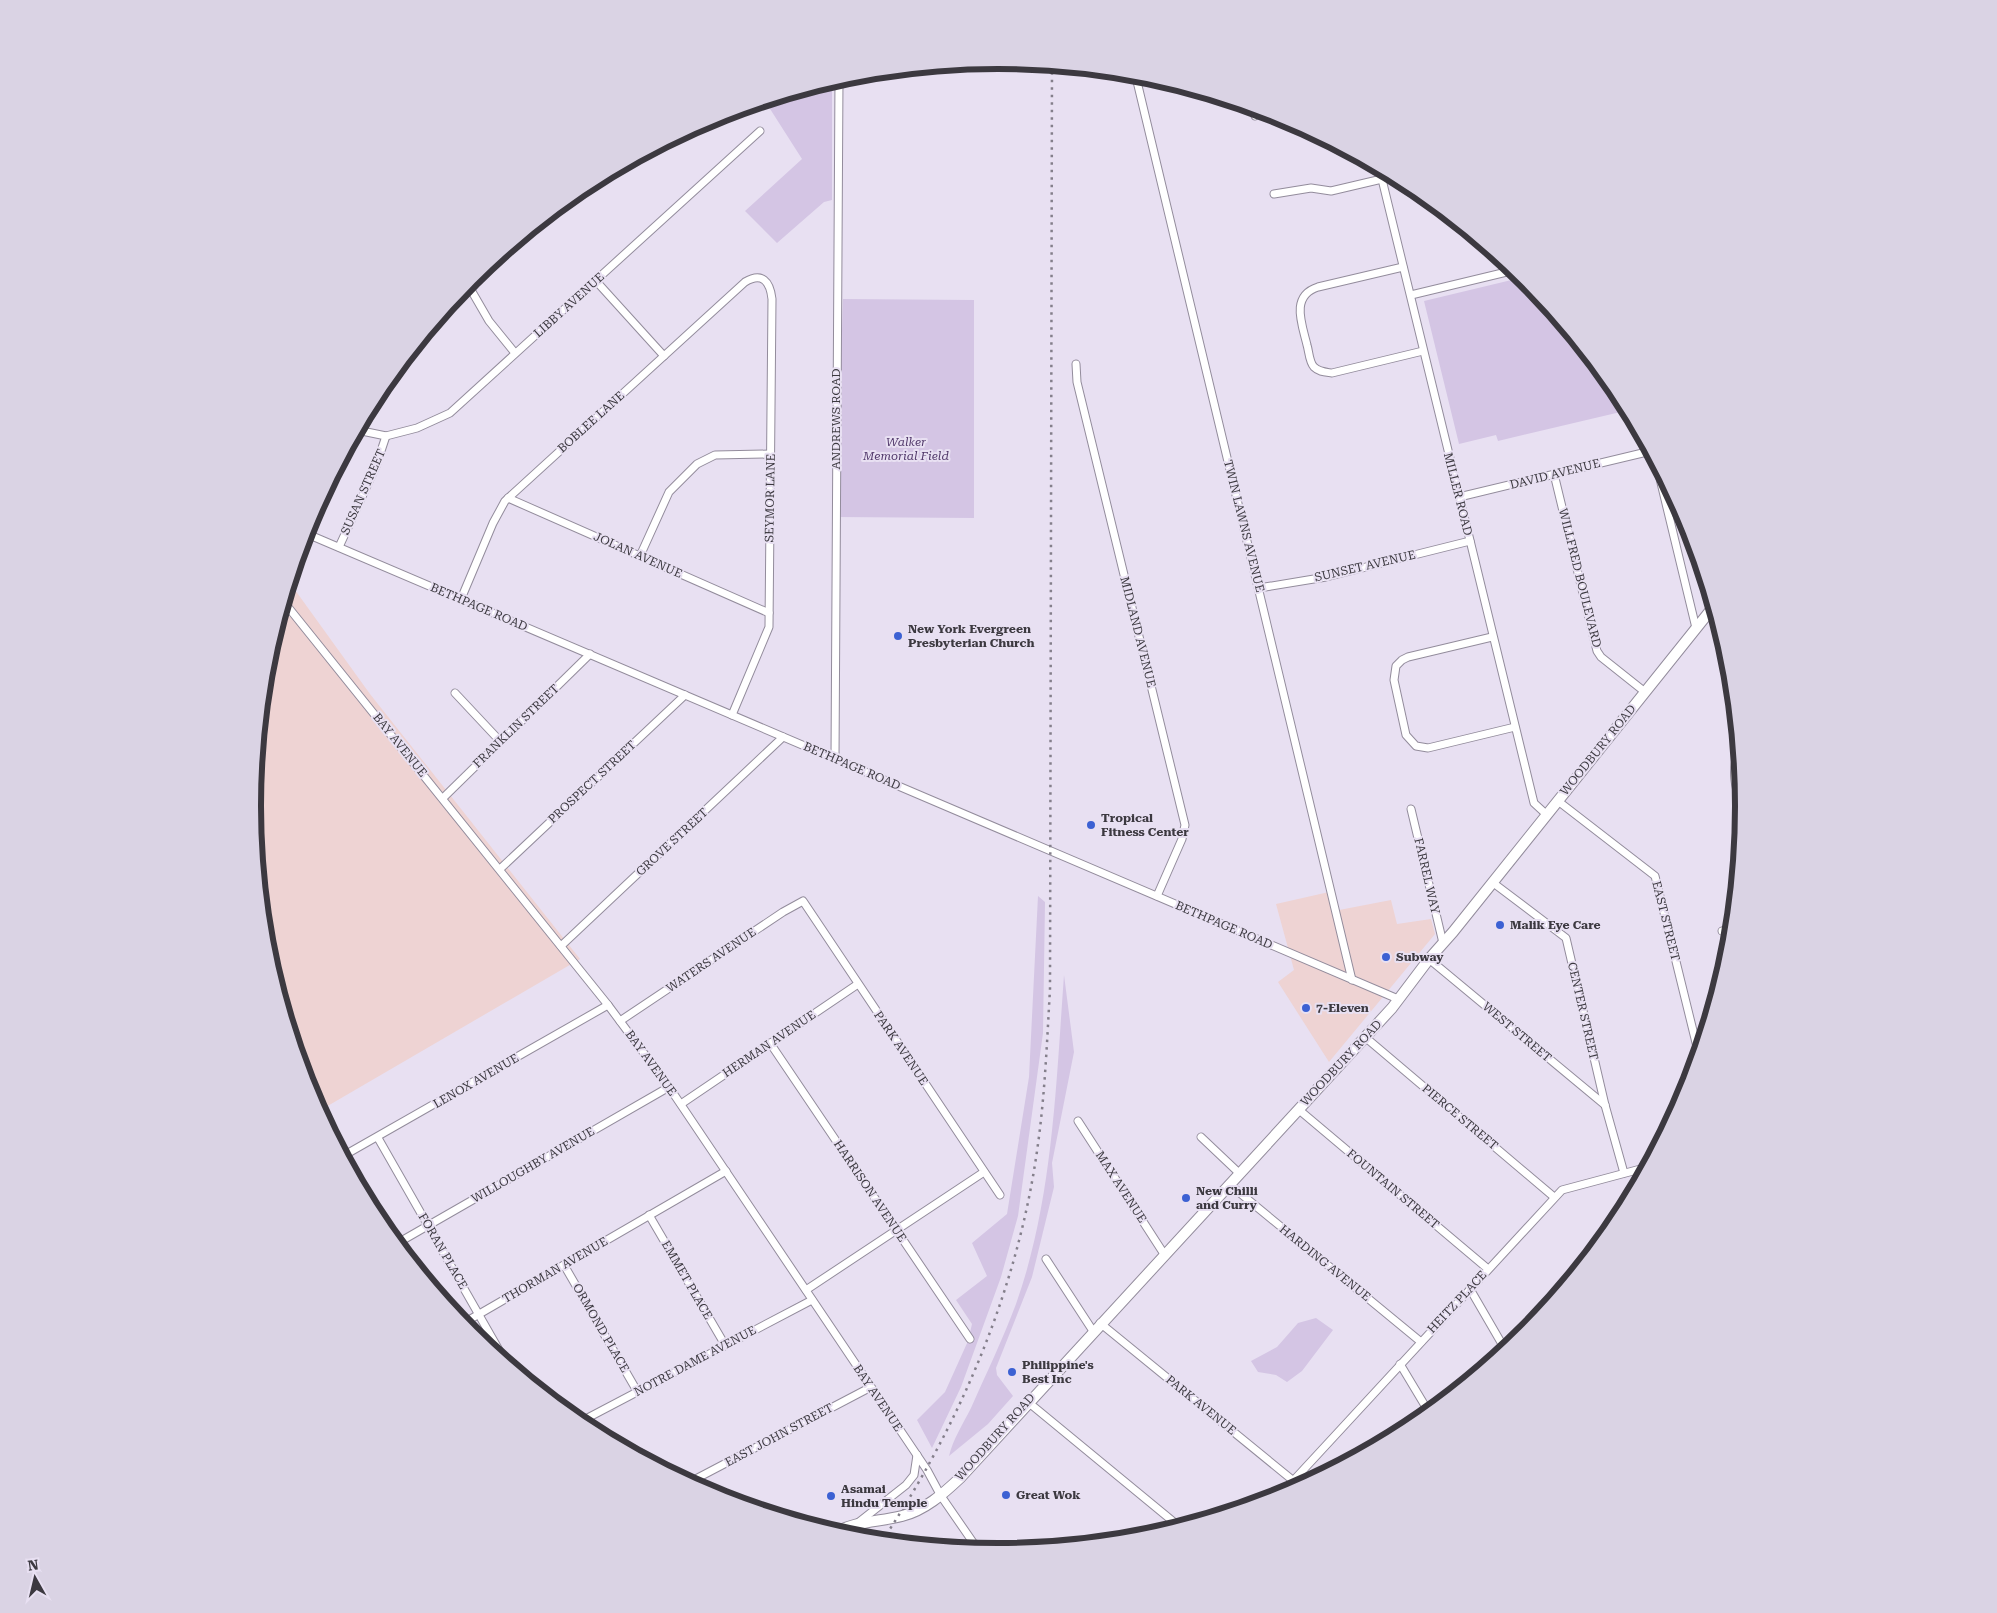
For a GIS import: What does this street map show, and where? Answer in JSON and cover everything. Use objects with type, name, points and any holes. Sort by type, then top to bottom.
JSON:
[{"type":"main road","name":"WOODBURY ROAD","points":[[847,1528],[857,1524],[903,1516],[941,1496],[1398,1000],[1710,611]]},
{"type":"street","name":"TWIN LAWNS AVENUE","points":[[1137,82],[1352,980]]},
{"type":"street","name":"ANDREWS ROAD","points":[[835,759],[839,87]]},
{"type":"street","name":"LIBBY AVENUE","points":[[364,431],[386,436],[417,428],[450,413],[760,131]]},
{"type":"street","points":[[1274,194],[1311,188],[1331,191],[1382,179]]},
{"type":"street","name":"MILLER ROAD","points":[[1382,179],[1492,637],[1534,803],[1547,815]]},
{"type":"street","points":[[1403,267],[1318,287],[1307,292],[1302,300],[1300,311],[1312,366],[1320,372],[1332,373],[1423,351]]},
{"type":"street","points":[[1411,295],[1505,272]]},
{"type":"street","name":"BOBLEE LANE","points":[[461,599],[493,522],[508,498],[745,282],[753,277],[761,278]]},
{"type":"street","name":"SEYMOR LANE","points":[[732,715],[769,627],[772,299],[768,284],[761,278]]},
{"type":"street","points":[[596,281],[664,356]]},
{"type":"street","points":[[472,291],[489,321],[516,354]]},
{"type":"street","name":"MIDLAND AVENUE","points":[[1076,364],[1078,382],[1185,825],[1182,839],[1157,896]]},
{"type":"street","name":"SUSAN STREET","points":[[339,547],[376,466],[386,436]]},
{"type":"street","name":"DAVID AVENUE","points":[[1459,497],[1645,452]]},
{"type":"street","points":[[640,556],[669,492],[696,464],[715,455],[770,454]]},
{"type":"street","name":"WILLFRED BOULEVARD","points":[[1554,474],[1597,651],[1645,692]]},
{"type":"street","points":[[1661,481],[1696,628]]},
{"type":"street","name":"JOLAN AVENUE","points":[[508,498],[769,613]]},
{"type":"street","name":"BETHPAGE ROAD","points":[[312,536],[1398,1000]]},
{"type":"street","name":"SUNSET AVENUE","points":[[1259,588],[1326,577],[1470,541]]},
{"type":"street","name":"BAY AVENUE","points":[[289,608],[500,869],[608,1005],[670,1087],[917,1455],[941,1496],[974,1543]]},
{"type":"street","points":[[1492,637],[1424,652],[1402,660],[1396,666],[1394,680],[1401,716],[1409,740],[1416,746],[1428,748],[1515,727]]},
{"type":"street","name":"FRANKLIN STREET","points":[[443,798],[590,654]]},
{"type":"street","points":[[455,693],[500,741]]},
{"type":"street","name":"PROSPECT STREET","points":[[500,869],[685,695]]},
{"type":"street","name":"GROVE STREET","points":[[561,946],[783,737]]},
{"type":"street","points":[[1735,765],[1736,787]]},
{"type":"street","name":"EAST STREET","points":[[1558,801],[1655,876],[1697,1045]]},
{"type":"street","name":"FARREL WAY","points":[[1411,809],[1443,943]]},
{"type":"street","name":"CENTER STREET","points":[[1492,882],[1566,938],[1605,1105],[1624,1173]]},
{"type":"street","name":"PARK AVENUE","points":[[803,901],[1000,1195]]},
{"type":"street","name":"WATERS AVENUE","points":[[620,1021],[783,912],[803,901]]},
{"type":"street","name":"WEST STREET","points":[[1429,959],[1605,1105]]},
{"type":"street","name":"HERMAN AVENUE","points":[[680,1104],[858,984]]},
{"type":"street","name":"LENOX AVENUE","points":[[348,1153],[608,1005]]},
{"type":"street","name":"PIERCE STREET","points":[[1365,1036],[1554,1197]]},
{"type":"street","name":"HARRISON AVENUE","points":[[770,1043],[970,1339]]},
{"type":"street","name":"WILLOUGHBY AVENUE","points":[[402,1240],[670,1087]]},
{"type":"street","name":"FOUNTAIN STREET","points":[[1298,1109],[1488,1269]]},
{"type":"street","name":"MAX AVENUE","points":[[1078,1121],[1164,1254]]},
{"type":"street","points":[[1201,1137],[1239,1173]]},
{"type":"street","name":"FORAN PLACE","points":[[378,1138],[498,1348]]},
{"type":"street","name":"HEITZ PLACE","points":[[1302,1479],[1400,1364],[1554,1197],[1562,1190],[1568,1188],[1640,1169]]},
{"type":"street","name":"THORMAN AVENUE","points":[[469,1320],[726,1171]]},
{"type":"street","points":[[806,1290],[984,1172]]},
{"type":"street","name":"HARDING AVENUE","points":[[1228,1184],[1421,1342]]},
{"type":"street","name":"EMMET PLACE","points":[[649,1215],[725,1346]]},
{"type":"street","points":[[1046,1259],[1093,1332]]},
{"type":"street","name":"ORMOND PLACE","points":[[564,1265],[637,1391]]},
{"type":"street","points":[[1470,1289],[1502,1345]]},
{"type":"street","name":"NOTRE DAME AVENUE","points":[[587,1418],[812,1300]]},
{"type":"street","name":"PARK AVENUE","points":[[1100,1323],[1294,1482]]},
{"type":"street","points":[[1400,1364],[1426,1407]]},
{"type":"street","name":"EAST JOHN STREET","points":[[696,1479],[871,1387]]},
{"type":"street","points":[[1028,1402],[1174,1522]]},
{"type":"street","points":[[857,1524],[906,1485],[914,1475],[917,1455]]},
{"type":"shaded area","points":[[294,589],[370,694],[580,959],[325,1107],[300,1044],[286,997],[267,903],[262,855],[262,758],[267,710],[275,663]]},
{"type":"shaded area","points":[[1329,892],[1334,911],[1391,900],[1397,924],[1431,919],[1435,934],[1329,1062],[1278,982],[1294,970],[1276,904]]},
{"type":"green space","points":[[832,88],[832,200],[824,202],[777,243],[745,211],[802,159],[768,106]]},
{"type":"green space","points":[[1514,279],[1553,320],[1584,357],[1621,412],[1498,441],[1496,435],[1459,444],[1424,301]]},
{"type":"green space","name":"Walker Memorial Field","points":[[843,299],[974,300],[974,518],[836,517]]},
{"type":"green space","points":[[1038,896],[1045,902],[1043,1033],[1018,1216],[1001,1277],[961,1387],[932,1448],[917,1420],[945,1392],[968,1341],[972,1324],[956,1300],[987,1276],[972,1243],[1007,1214],[1029,1077]]},
{"type":"green space","points":[[1064,975],[1074,1052],[1052,1163],[1054,1187],[1032,1277],[996,1368],[997,1375],[1013,1396],[988,1424],[949,1456],[1016,1304],[1038,1224],[1051,1141]]},
{"type":"green space","points":[[1316,1318],[1333,1330],[1302,1371],[1287,1382],[1276,1375],[1258,1372],[1251,1361],[1277,1347],[1298,1323]]},
{"type":"railway","points":[[886,1535],[911,1496],[937,1449],[961,1401],[982,1352],[1001,1301],[1017,1249],[1029,1197],[1038,1144],[1046,1067],[1050,989],[1052,71]]},
{"type":"place","name":"New York Evergreen Presbyterian Church","points":[[898,636]]},
{"type":"place","name":"Tropical Fitness Center","points":[[1091,825]]},
{"type":"place","name":"Malik Eye Care","points":[[1500,925]]},
{"type":"place","name":"Subway","points":[[1386,957]]},
{"type":"place","name":"7-Eleven","points":[[1306,1008]]},
{"type":"place","name":"New Chilli and Curry","points":[[1186,1198]]},
{"type":"place","name":"Philippine's Best Inc","points":[[1012,1372]]},
{"type":"place","name":"Great Wok","points":[[1006,1495]]},
{"type":"place","name":"Asamai Hindu Temple","points":[[831,1496]]}]
